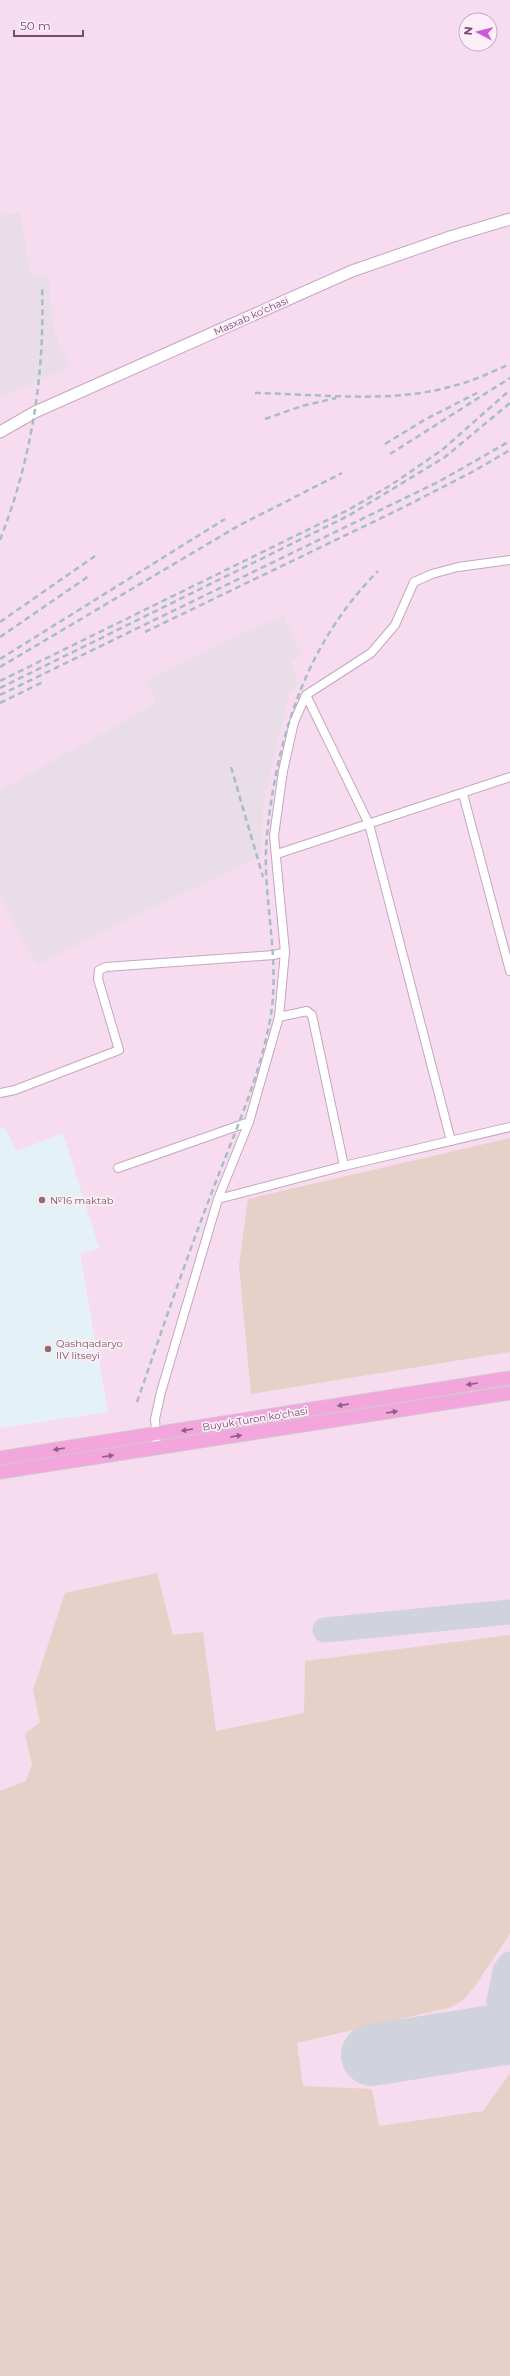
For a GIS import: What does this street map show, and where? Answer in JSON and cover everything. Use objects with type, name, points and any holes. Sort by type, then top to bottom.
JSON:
[{"type":"main road","name":"Masxab ko'chasi","points":[[0,432],[35,412],[352,271],[450,237],[510,220]]},
{"type":"main road","name":"Buyuk Turon ko'chasi","points":[[0,1458],[510,1378]]},
{"type":"main road","name":"Buyuk Turon ko'chasi","points":[[0,1472],[510,1393]]},
{"type":"street","points":[[157,1448],[156,1409],[218,1199],[249,1122],[280,1017],[285,952],[277,854],[274,836],[283,771],[294,722],[306,695],[371,653],[395,625],[414,582],[432,574],[458,567],[510,560]]},
{"type":"street","points":[[306,695],[369,824],[451,1141]]},
{"type":"street","points":[[277,854],[463,794],[510,777]]},
{"type":"street","points":[[463,794],[510,971]]},
{"type":"street","points":[[0,1093],[15,1090],[119,1050],[98,979],[98,970],[106,967],[274,955],[285,952]]},
{"type":"street","points":[[280,1017],[307,1011],[312,1015],[344,1166]]},
{"type":"street","points":[[118,1168],[249,1122]]},
{"type":"street","points":[[218,1199],[344,1166],[510,1127]]},
{"type":"shaded area","points":[[0,0],[510,0],[510,2376],[0,2376]]},
{"type":"shaded area","points":[[20,211],[31,276],[48,274],[55,334],[70,367],[0,398],[0,213],[15,214]]},
{"type":"shaded area","points":[[283,614],[301,654],[292,661],[298,686],[290,691],[287,701],[263,805],[262,855],[36,965],[0,896],[0,790],[156,703],[146,680]]},
{"type":"shaded area","points":[[4,1127],[17,1151],[63,1133],[99,1248],[80,1254],[108,1412],[0,1428],[0,1129]]},
{"type":"shaded area","points":[[510,1138],[510,1352],[251,1394],[239,1265],[248,1199]]},
{"type":"shaded area","points":[[157,1573],[173,1635],[203,1632],[216,1731],[304,1713],[305,1661],[510,1635],[510,1934],[475,1986],[464,1999],[452,2007],[297,2043],[303,2086],[372,2089],[379,2126],[483,2111],[510,2073],[510,2376],[0,2376],[0,1791],[26,1781],[32,1765],[25,1734],[40,1722],[33,1690],[65,1593]]},
{"type":"taxiway","points":[[325,1630],[510,1612]]},
{"type":"taxiway","points":[[510,1964],[505,1971],[499,2001],[510,2012]]},
{"type":"runway","points":[[372,2055],[510,2033]]},
{"type":"railway","points":[[0,540],[20,478],[34,415],[41,350],[42,285]]},
{"type":"railway","points":[[255,393],[355,397],[405,395],[429,392],[460,384],[510,364]]},
{"type":"railway","points":[[390,454],[510,378]]},
{"type":"railway","points":[[0,681],[348,510],[391,485],[442,450],[510,390]]},
{"type":"railway","points":[[385,444],[426,419],[477,393]]},
{"type":"railway","points":[[265,419],[302,406],[336,398]]},
{"type":"railway","points":[[0,688],[348,516],[445,457],[510,403]]},
{"type":"railway","points":[[0,695],[440,481],[510,441]]},
{"type":"railway","points":[[145,632],[402,508],[474,471],[510,450]]},
{"type":"railway","points":[[0,667],[238,526],[342,473]]},
{"type":"railway","points":[[0,659],[225,519]]},
{"type":"railway","points":[[0,622],[95,556]]},
{"type":"railway","points":[[137,1402],[191,1248],[251,1091],[269,1025],[272,1006],[273,967],[267,890],[266,843],[272,796],[286,733],[295,704],[321,647],[337,621],[356,595],[378,571]]},
{"type":"railway","points":[[0,637],[89,576]]},
{"type":"railway","points":[[0,703],[43,682]]},
{"type":"railway","points":[[231,767],[263,877]]},
{"type":"place","name":"№16 maktab","points":[[42,1200]]},
{"type":"place","name":"Qashqadaryo IIV litseyi","points":[[48,1349]]}]
